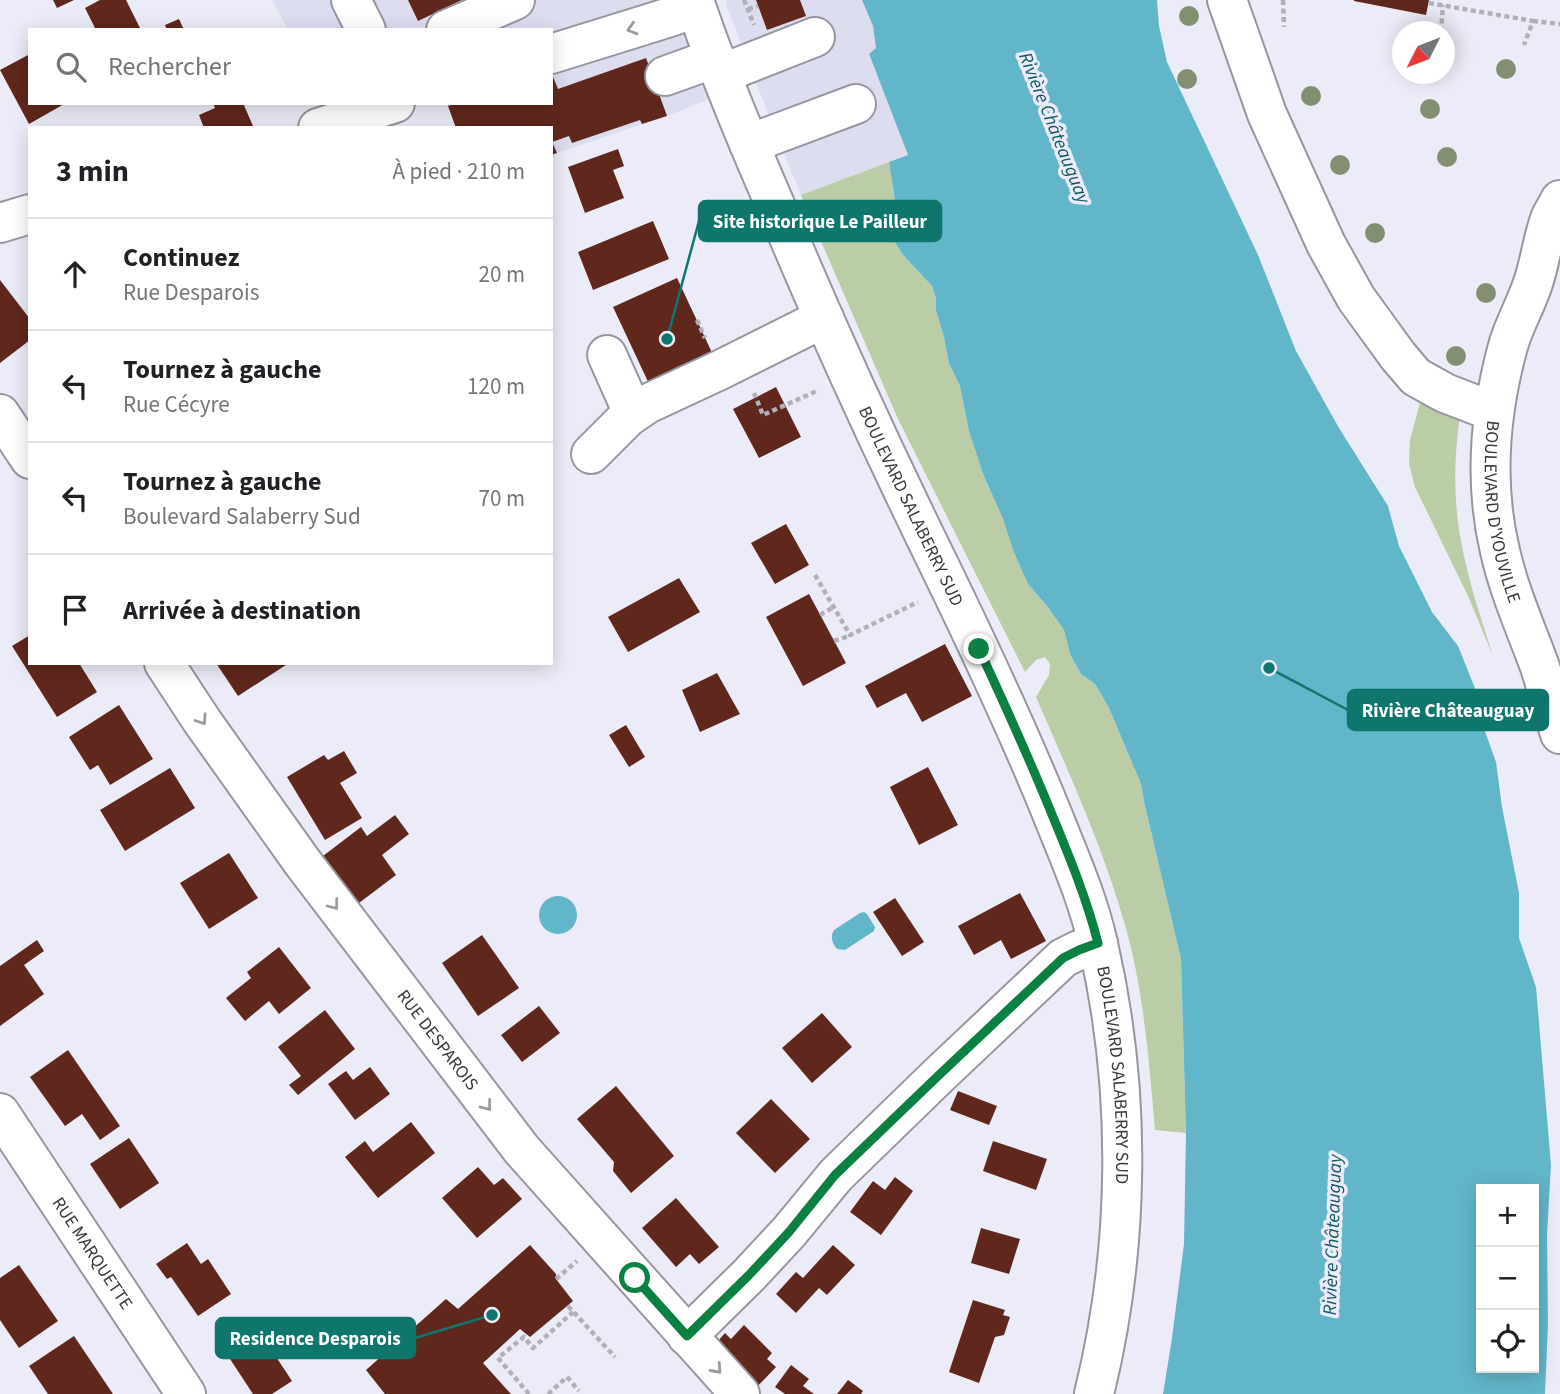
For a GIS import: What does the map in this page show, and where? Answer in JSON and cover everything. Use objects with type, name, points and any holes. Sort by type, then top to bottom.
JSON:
[{"type":"street","points":[[351,0],[365,28]]},
{"type":"street","points":[[451,28],[515,0]]},
{"type":"street","points":[[1227,0],[1267,114],[1326,244],[1356,298],[1416,377],[1445,393],[1494,412]]},
{"type":"street","points":[[570,59],[695,4]]},
{"type":"street","name":"BOULEVARD SALABERRY SUD","points":[[695,4],[749,144],[824,318],[886,456],[1011,718],[1073,864],[1092,918],[1105,977],[1122,1122],[1116,1274],[1094,1394]]},
{"type":"street","points":[[665,76],[718,66],[815,37]]},
{"type":"street","points":[[749,144],[856,104]]},
{"type":"street","points":[[324,126],[389,105]]},
{"type":"street","name":"BOULEVARD D'YOUVILLE","points":[[1560,200],[1550,218],[1532,287],[1508,347],[1494,412],[1491,486],[1500,551],[1560,734]]},
{"type":"street","points":[[0,223],[28,215]]},
{"type":"street","name":"BOULEVARD D'YOUVILLE","points":[[1532,287],[1560,254]]},
{"type":"street","points":[[591,454],[633,413],[647,404],[824,318]]},
{"type":"street","points":[[607,355],[633,413]]},
{"type":"street","points":[[0,414],[28,456]]},
{"type":"street","name":"RUE DESPAROIS","points":[[165,665],[303,863],[491,1111],[569,1205],[740,1394]]},
{"type":"street","points":[[687,1336],[789,1232],[835,1175],[939,1075],[1063,958],[1098,943]]},
{"type":"street","name":"RUE MARQUETTE","points":[[0,1113],[186,1394]]},
{"type":"path","points":[[1283,0],[1284,27]]},
{"type":"path","points":[[1429,3],[1560,24]]},
{"type":"path","points":[[1442,21],[1443,5]]},
{"type":"path","points":[[748,9],[758,6]]},
{"type":"path","points":[[1524,46],[1533,21]]},
{"type":"path","points":[[750,384],[763,415],[829,385]]},
{"type":"path","points":[[815,575],[850,635]]},
{"type":"path","points":[[834,641],[950,587]]},
{"type":"path","points":[[820,615],[834,607]]},
{"type":"path","points":[[568,1306],[614,1357]]},
{"type":"path","points":[[529,1394],[498,1358],[524,1337],[533,1348],[573,1312]]},
{"type":"path","points":[[548,1394],[567,1377],[579,1391]]},
{"type":"shaded area","points":[[272,0],[667,0],[553,44],[553,28],[287,28]]},
{"type":"shaded area","points":[[726,0],[862,0],[873,26],[876,48],[869,55],[908,155],[801,195]]},
{"type":"shaded area","points":[[688,30],[712,98],[553,154],[553,126],[455,126],[448,105],[553,105],[553,69]]},
{"type":"green space","points":[[889,162],[896,206],[889,217],[904,256],[932,286],[949,362],[960,386],[969,431],[983,474],[1028,584],[1064,630],[1070,654],[1081,674],[1095,684],[1109,708],[1141,784],[1181,959],[1186,1133],[1155,1130],[1141,1001],[1125,925],[1096,838],[1036,697],[1049,675],[1050,664],[1045,657],[1036,660],[1025,672],[898,419],[801,195]]},
{"type":"green space","points":[[1421,399],[1460,416],[1455,478],[1458,525],[1471,585],[1493,656],[1468,596],[1415,487],[1409,464],[1410,440]]},
{"type":"water","points":[[862,0],[1157,0],[1159,26],[1167,62],[1258,255],[1296,351],[1339,428],[1388,506],[1399,546],[1432,612],[1458,646],[1481,703],[1482,723],[1496,762],[1519,893],[1519,938],[1536,987],[1551,1165],[1547,1235],[1548,1323],[1545,1394],[1163,1394],[1184,1244],[1186,1133],[1181,959],[1141,784],[1109,708],[1095,684],[1081,674],[1070,654],[1064,630],[1028,584],[983,474],[969,431],[960,386],[949,363],[932,286],[904,256],[891,236],[889,217],[896,206],[889,162],[908,155],[869,54],[876,48],[873,26]]},
{"type":"water","points":[[558,896],[571,902],[577,915],[571,928],[558,934],[545,928],[539,915],[545,902]]},
{"type":"water","points":[[864,912],[875,927],[874,931],[845,950],[837,949],[832,940],[834,930]]},
{"type":"building","points":[[53,0],[74,0],[57,8]]},
{"type":"building","points":[[100,0],[126,0],[140,28],[95,28],[85,8]]},
{"type":"building","points":[[408,0],[462,0],[418,21]]},
{"type":"building","points":[[756,0],[800,0],[806,16],[767,30]]},
{"type":"building","points":[[1354,0],[1429,0],[1426,15]]},
{"type":"building","points":[[179,19],[183,28],[166,28],[165,25]]},
{"type":"building","points":[[28,55],[28,105],[62,105],[29,124],[0,70]]},
{"type":"building","points":[[646,58],[667,116],[642,124],[640,120],[572,143],[569,136],[553,142],[553,126],[455,126],[448,106],[553,105],[553,77],[558,89]]},
{"type":"building","points":[[214,105],[244,105],[253,126],[203,126],[199,115],[215,108]]},
{"type":"building","points":[[618,149],[624,166],[613,170],[624,198],[585,213],[568,167]]},
{"type":"building","points":[[653,221],[669,259],[593,290],[578,252]]},
{"type":"building","points":[[677,278],[715,359],[651,388],[613,307]]},
{"type":"building","points":[[0,280],[28,316],[28,342],[0,363]]},
{"type":"building","points":[[776,387],[801,437],[759,458],[733,409]]},
{"type":"building","points":[[786,524],[809,565],[775,584],[751,543]]},
{"type":"building","points":[[679,578],[700,612],[628,652],[608,617]]},
{"type":"building","points":[[809,594],[846,663],[803,686],[766,617]]},
{"type":"building","points":[[28,636],[28,665],[80,665],[97,692],[57,717],[12,646]]},
{"type":"building","points":[[945,644],[972,696],[922,722],[906,693],[877,708],[865,686]]},
{"type":"building","points":[[217,665],[286,665],[238,696]]},
{"type":"building","points":[[717,673],[740,714],[700,732],[682,690]]},
{"type":"building","points":[[119,705],[153,759],[110,785],[98,765],[90,770],[69,737]]},
{"type":"building","points":[[626,725],[645,757],[629,767],[609,735]]},
{"type":"building","points":[[344,751],[357,773],[340,783],[362,818],[325,840],[287,777],[324,755],[328,760]]},
{"type":"building","points":[[928,767],[958,825],[919,845],[890,787]]},
{"type":"building","points":[[170,768],[195,808],[125,851],[100,810]]},
{"type":"building","points":[[395,815],[409,834],[382,855],[396,875],[359,903],[323,856],[361,827],[367,836]]},
{"type":"building","points":[[229,853],[258,898],[209,929],[180,883]]},
{"type":"building","points":[[1020,893],[1046,941],[1011,959],[1001,940],[974,955],[958,926]]},
{"type":"building","points":[[895,898],[924,942],[902,956],[873,912]]},
{"type":"building","points":[[482,935],[519,988],[478,1016],[442,963]]},
{"type":"building","points":[[37,940],[44,951],[24,965],[44,994],[0,1026],[0,966]]},
{"type":"building","points":[[279,947],[311,988],[279,1014],[269,1001],[245,1021],[226,998],[251,978],[247,972]]},
{"type":"building","points":[[539,1006],[560,1033],[522,1062],[501,1035]]},
{"type":"building","points":[[325,1010],[355,1049],[298,1095],[289,1085],[301,1076],[278,1047]]},
{"type":"building","points":[[822,1013],[852,1047],[812,1083],[782,1048]]},
{"type":"building","points":[[68,1050],[120,1126],[100,1140],[82,1114],[65,1126],[30,1077]]},
{"type":"building","points":[[370,1067],[390,1094],[355,1120],[328,1084],[346,1071],[353,1080]]},
{"type":"building","points":[[616,1086],[674,1156],[631,1193],[613,1171],[614,1162],[577,1119]]},
{"type":"building","points":[[958,1091],[997,1106],[989,1125],[950,1110]]},
{"type":"building","points":[[771,1099],[810,1139],[775,1173],[736,1133]]},
{"type":"building","points":[[411,1122],[435,1153],[378,1198],[345,1157],[365,1141],[373,1152]]},
{"type":"building","points":[[129,1138],[159,1183],[120,1209],[90,1164]]},
{"type":"building","points":[[993,1141],[1047,1159],[1036,1190],[983,1171]]},
{"type":"building","points":[[478,1167],[494,1185],[503,1178],[522,1199],[477,1238],[442,1198]]},
{"type":"building","points":[[895,1177],[913,1191],[881,1235],[850,1212],[873,1181],[885,1190]]},
{"type":"building","points":[[676,1198],[719,1247],[699,1264],[690,1254],[676,1267],[642,1228]]},
{"type":"building","points":[[981,1228],[1020,1239],[1009,1274],[971,1263]]},
{"type":"building","points":[[187,1243],[201,1264],[208,1259],[231,1294],[198,1316],[171,1277],[167,1279],[156,1264]]},
{"type":"building","points":[[530,1245],[556,1274],[556,1279],[573,1301],[530,1337],[520,1329],[483,1363],[511,1394],[385,1394],[366,1370],[446,1299],[458,1309]]},
{"type":"building","points":[[833,1245],[855,1265],[827,1295],[819,1288],[796,1313],[776,1294],[796,1272],[803,1278]]},
{"type":"building","points":[[19,1265],[58,1321],[19,1348],[0,1320],[0,1278]]},
{"type":"building","points":[[973,1300],[1005,1310],[1003,1315],[1010,1317],[1004,1335],[995,1337],[979,1383],[949,1372]]},
{"type":"building","points":[[744,1325],[772,1353],[767,1359],[776,1367],[754,1390],[718,1341],[725,1333],[731,1339]]},
{"type":"building","points":[[74,1336],[113,1394],[48,1394],[29,1366]]},
{"type":"building","points":[[263,1337],[292,1381],[272,1394],[253,1394],[230,1359]]},
{"type":"building","points":[[791,1365],[809,1379],[803,1386],[814,1394],[785,1394],[775,1387]]},
{"type":"building","points":[[848,1380],[863,1391],[861,1394],[837,1394]]},
{"type":"place","name":"Site historique Le Pailleur","points":[[667,339]]},
{"type":"place","name":"Rivière Châteauguay","points":[[1269,668]]},
{"type":"place","name":"Residence Desparois","points":[[492,1315]]},
{"type":"route","points":[[635,1278],[687,1336],[789,1232],[835,1175],[939,1075],[1063,958],[1098,943],[1073,864],[979,649]]}]
